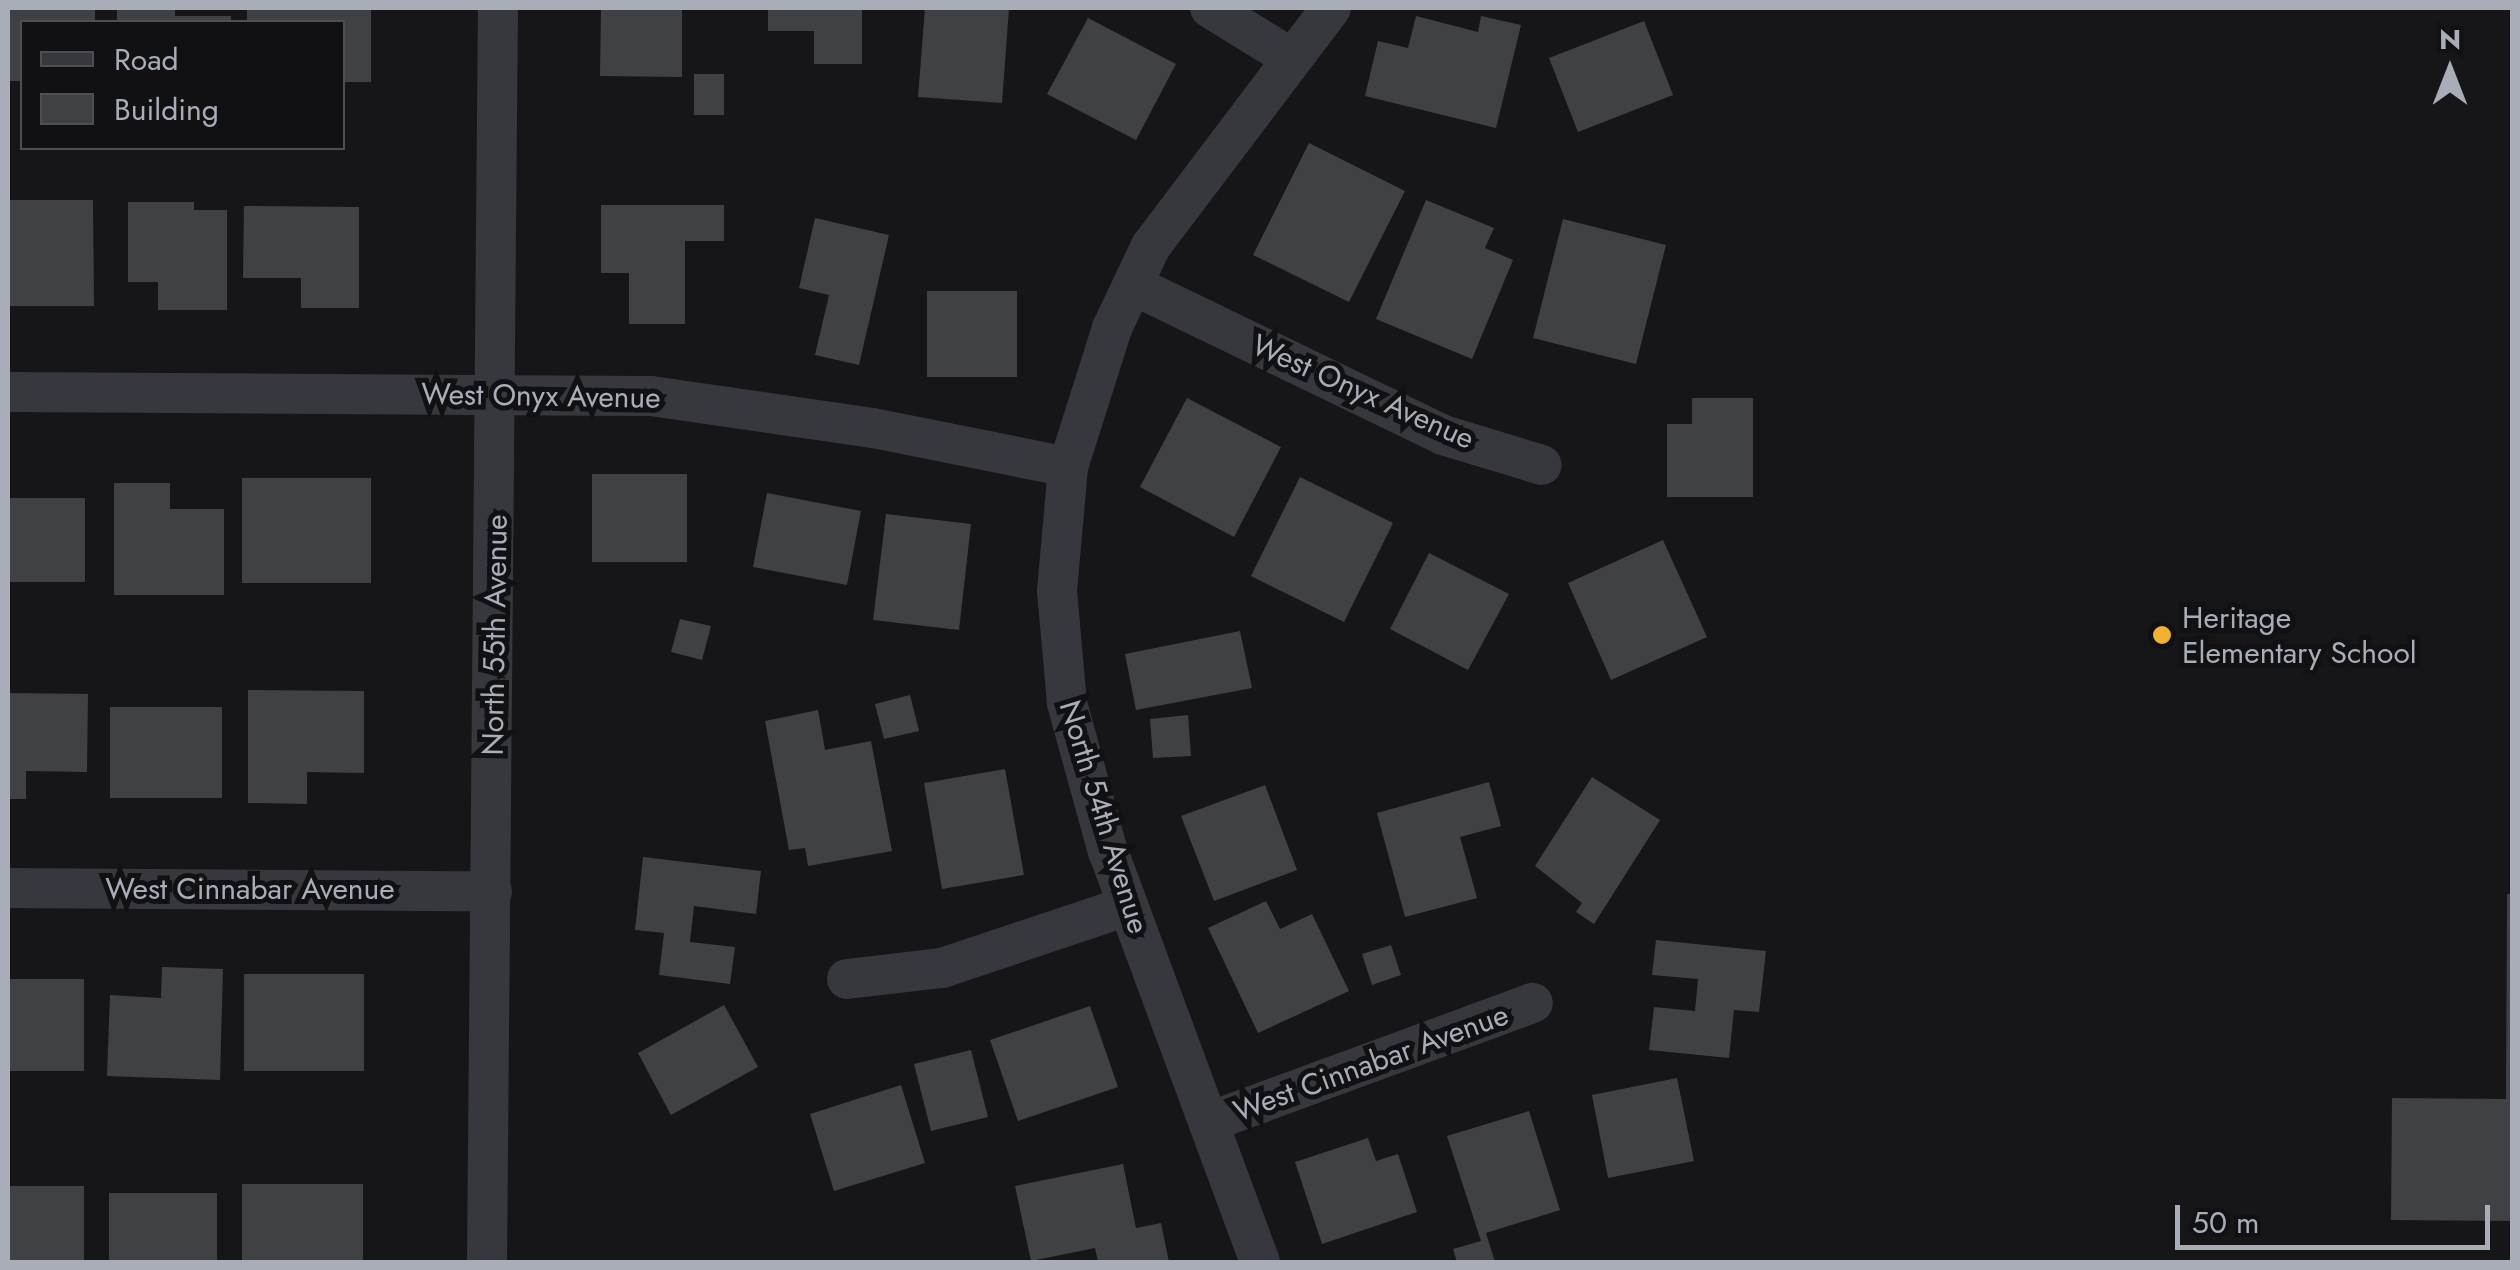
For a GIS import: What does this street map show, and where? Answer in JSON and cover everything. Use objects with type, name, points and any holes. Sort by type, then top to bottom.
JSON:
[{"type":"street","name":"North 55th Avenue","points":[[488,1262],[498,8]]},
{"type":"street","points":[[1210,8],[1292,58]]},
{"type":"street","name":"North 54th Avenue","points":[[1260,1262],[1128,906],[1067,703],[1057,591],[1068,468],[1081,410],[1151,246],[1331,8]]},
{"type":"street","name":"West Onyx Avenue","points":[[1133,285],[1443,435],[1542,465]]},
{"type":"street","name":"West Onyx Avenue","points":[[8,392],[651,396],[750,408],[1068,468]]},
{"type":"street","name":"West Cinnabar Avenue","points":[[8,888],[492,891]]},
{"type":"street","points":[[847,979],[942,968],[1128,906]]},
{"type":"street","name":"West Cinnabar Avenue","points":[[1209,1122],[1532,1003]]},
{"type":"building","points":[[8,8],[95,8],[95,20],[20,20],[20,81],[8,81]]},
{"type":"building","points":[[117,8],[175,8],[175,16],[231,16],[231,20],[117,20]]},
{"type":"building","points":[[247,8],[371,8],[371,82],[345,82],[345,20],[247,20]]},
{"type":"building","points":[[601,8],[682,8],[682,77],[600,76]]},
{"type":"building","points":[[768,8],[862,8],[862,64],[814,64],[814,31],[768,31]]},
{"type":"building","points":[[925,8],[1009,8],[1002,103],[918,97]]},
{"type":"building","points":[[1416,16],[1478,32],[1481,16],[1521,25],[1496,128],[1365,96],[1378,41],[1408,48]]},
{"type":"building","points":[[1088,18],[1176,64],[1136,140],[1047,94]]},
{"type":"building","points":[[1644,21],[1673,95],[1578,132],[1549,58]]},
{"type":"building","points":[[694,74],[724,74],[724,115],[694,115]]},
{"type":"building","points":[[1309,143],[1405,191],[1349,302],[1253,255]]},
{"type":"building","points":[[8,200],[93,200],[94,306],[8,306]]},
{"type":"building","points":[[1426,200],[1494,228],[1485,248],[1513,260],[1472,359],[1376,319]]},
{"type":"building","points":[[128,202],[194,202],[194,210],[227,210],[227,310],[158,310],[158,282],[128,282]]},
{"type":"building","points":[[601,205],[724,205],[724,241],[685,241],[685,324],[629,324],[629,273],[601,273]]},
{"type":"building","points":[[244,206],[359,207],[359,308],[301,308],[301,278],[243,278]]},
{"type":"building","points":[[815,218],[889,235],[859,365],[815,355],[829,295],[799,288]]},
{"type":"building","points":[[1563,219],[1666,245],[1636,364],[1533,338]]},
{"type":"building","points":[[927,291],[1017,291],[1017,377],[927,377]]},
{"type":"building","points":[[1187,398],[1281,447],[1234,537],[1140,487]]},
{"type":"building","points":[[1692,398],[1753,398],[1753,497],[1667,497],[1667,424],[1692,424]]},
{"type":"building","points":[[592,474],[687,474],[687,562],[592,562]]},
{"type":"building","points":[[1300,477],[1393,523],[1344,622],[1251,576]]},
{"type":"building","points":[[242,478],[371,478],[371,583],[242,583]]},
{"type":"building","points":[[114,483],[170,483],[170,509],[224,509],[224,595],[114,595]]},
{"type":"building","points":[[767,493],[861,511],[847,585],[753,567]]},
{"type":"building","points":[[8,498],[85,498],[85,582],[8,582]]},
{"type":"building","points":[[886,514],[971,524],[959,630],[873,620]]},
{"type":"building","points":[[1663,540],[1707,637],[1611,680],[1568,583]]},
{"type":"building","points":[[1429,553],[1509,594],[1468,670],[1390,629]]},
{"type":"building","points":[[680,619],[711,626],[702,660],[671,652]]},
{"type":"building","points":[[1240,631],[1252,688],[1136,710],[1125,654]]},
{"type":"building","points":[[248,690],[364,691],[364,773],[307,772],[307,804],[248,803]]},
{"type":"building","points":[[8,693],[88,694],[87,772],[26,771],[26,799],[8,799]]},
{"type":"building","points":[[910,695],[919,731],[884,739],[875,704]]},
{"type":"building","points":[[110,707],[222,707],[222,798],[110,798]]},
{"type":"building","points":[[818,710],[825,750],[871,741],[892,851],[808,866],[805,848],[789,850],[765,721]]},
{"type":"building","points":[[1188,715],[1191,756],[1153,758],[1150,719]]},
{"type":"building","points":[[1005,769],[1024,875],[942,889],[924,783]]},
{"type":"building","points":[[1592,777],[1660,820],[1594,924],[1576,912],[1582,903],[1535,866]]},
{"type":"building","points":[[1489,782],[1501,826],[1460,837],[1477,898],[1405,917],[1377,813]]},
{"type":"building","points":[[1265,785],[1297,870],[1214,901],[1181,816]]},
{"type":"building","points":[[643,857],[761,871],[756,914],[694,906],[690,942],[735,947],[730,984],[659,975],[664,933],[635,930]]},
{"type":"building","points":[[2507,894],[2512,894],[2512,1221],[2391,1220],[2392,1098],[2506,1099]]},
{"type":"building","points":[[1266,901],[1280,929],[1312,914],[1349,991],[1258,1033],[1208,928]]},
{"type":"building","points":[[1656,940],[1766,951],[1759,1012],[1734,1010],[1729,1058],[1649,1050],[1654,1007],[1695,1011],[1698,979],[1652,975]]},
{"type":"building","points":[[1391,945],[1401,975],[1372,985],[1362,954]]},
{"type":"building","points":[[162,967],[223,969],[220,1080],[107,1076],[110,995],[161,998]]},
{"type":"building","points":[[244,974],[364,974],[364,1071],[244,1071]]},
{"type":"building","points":[[8,979],[84,979],[84,1071],[8,1071]]},
{"type":"building","points":[[724,1005],[758,1067],[671,1115],[638,1053]]},
{"type":"building","points":[[1090,1006],[1118,1087],[1018,1121],[990,1040]]},
{"type":"building","points":[[971,1050],[988,1117],[931,1131],[914,1064]]},
{"type":"building","points":[[1677,1078],[1694,1161],[1608,1178],[1592,1095]]},
{"type":"building","points":[[901,1085],[925,1163],[834,1191],[810,1114]]},
{"type":"building","points":[[1529,1111],[1560,1210],[1486,1233],[1495,1262],[1457,1262],[1453,1249],[1481,1241],[1447,1136]]},
{"type":"building","points":[[1368,1138],[1376,1161],[1398,1154],[1417,1212],[1322,1244],[1295,1162]]},
{"type":"building","points":[[1123,1164],[1136,1228],[1161,1223],[1169,1262],[1098,1262],[1095,1248],[1031,1261],[1015,1186]]},
{"type":"building","points":[[242,1184],[363,1184],[363,1262],[242,1262]]},
{"type":"building","points":[[8,1186],[84,1186],[84,1262],[8,1262]]},
{"type":"building","points":[[109,1193],[217,1193],[217,1262],[109,1262]]},
{"type":"place","name":"Heritage Elementary School","points":[[2162,635]]}]
